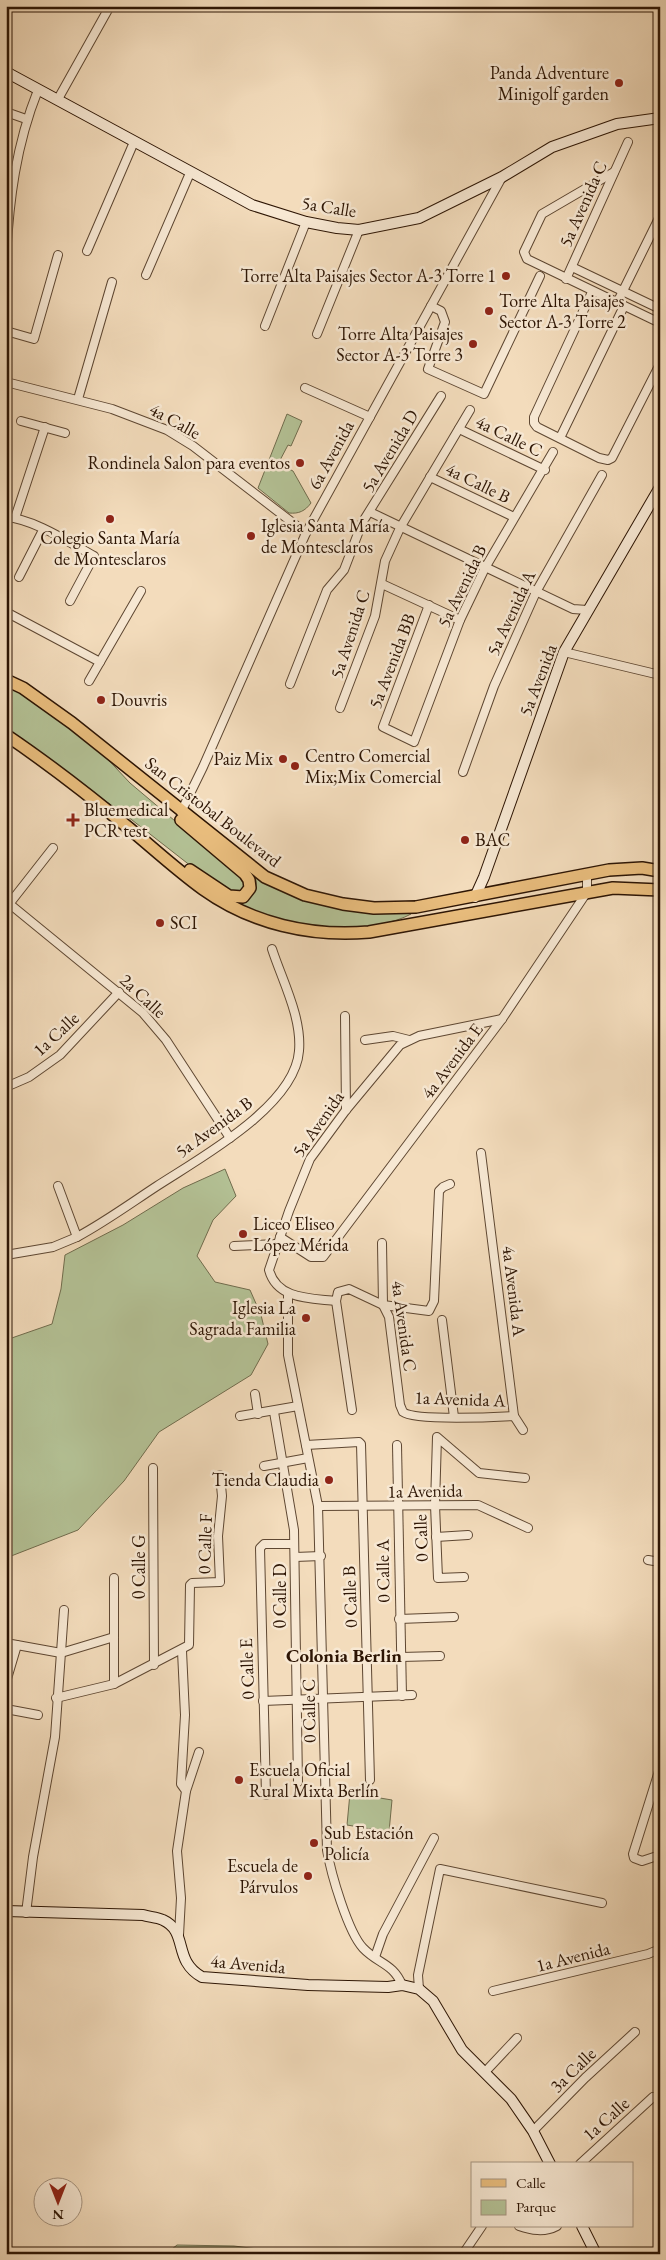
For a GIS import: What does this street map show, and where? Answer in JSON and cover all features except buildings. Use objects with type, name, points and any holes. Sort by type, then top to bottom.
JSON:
[{"type":"main road","name":"San Cristobal Boulevard","points":[[6,680],[23,688],[104,749],[266,877],[305,894],[343,904],[391,908],[416,907],[588,873],[642,868],[660,871]]},
{"type":"main road","points":[[6,735],[94,800],[203,889],[234,908],[260,919],[298,929],[334,934],[369,932],[613,888],[660,890]]},
{"type":"main road","points":[[94,800],[129,822],[219,891],[238,897],[247,893],[250,884],[244,874],[132,780],[104,749]]},
{"type":"main road","points":[[400,927],[423,916],[468,907],[474,897]]},
{"type":"street","points":[[58,99],[110,6]]},
{"type":"street","name":"5a Calle","points":[[6,72],[190,173],[252,204],[306,222],[359,230],[419,218],[502,177],[552,147],[597,130],[617,124],[660,118]]},
{"type":"street","points":[[6,259],[10,169],[26,119],[38,90]]},
{"type":"street","points":[[6,112],[26,119]]},
{"type":"street","points":[[87,251],[134,142]]},
{"type":"street","name":"5a Avenida C","points":[[566,279],[628,142]]},
{"type":"street","points":[[614,172],[542,214],[524,252],[527,259],[592,292],[660,323]]},
{"type":"street","points":[[146,274],[190,173]]},
{"type":"street","name":"6a Avenida","points":[[182,812],[306,533],[502,177]]},
{"type":"street","points":[[560,438],[620,305],[623,291],[660,216]]},
{"type":"street","points":[[265,326],[306,222]]},
{"type":"street","points":[[318,334],[359,230]]},
{"type":"street","points":[[6,331],[34,339],[58,255]]},
{"type":"street","points":[[572,267],[660,309]]},
{"type":"street","points":[[431,306],[441,311],[445,322],[428,369],[484,394],[540,276]]},
{"type":"street","points":[[78,399],[112,282]]},
{"type":"street","points":[[592,292],[534,417],[534,423],[537,427],[599,458],[608,460],[612,458],[660,364]]},
{"type":"street","name":"4a Calle","points":[[6,382],[78,399],[139,418],[167,430],[193,446],[306,533]]},
{"type":"street","points":[[304,388],[370,417]]},
{"type":"street","name":"5a Avenida D","points":[[290,684],[327,590],[344,570],[362,523],[441,396]]},
{"type":"street","name":"5a Avenida C","points":[[340,708],[375,616],[386,561],[400,528],[470,410]]},
{"type":"street","points":[[21,421],[65,433]]},
{"type":"street","points":[[16,518],[46,427]]},
{"type":"street","name":"4a Calle C","points":[[459,429],[545,470]]},
{"type":"street","name":"5a Avenida B","points":[[414,742],[460,620],[485,568],[554,452]]},
{"type":"street","name":"5a Avenida A","points":[[463,772],[494,686],[536,592],[602,475]]},
{"type":"street","name":"4a Calle B","points":[[430,476],[514,517]]},
{"type":"street","name":"5a Avenida","points":[[474,897],[484,878],[564,652],[660,487]]},
{"type":"street","points":[[370,512],[536,592],[573,608],[587,610]]},
{"type":"street","points":[[6,517],[16,518],[94,556],[70,601]]},
{"type":"street","points":[[19,578],[43,530]]},
{"type":"street","points":[[382,584],[460,620]]},
{"type":"street","points":[[89,681],[141,591]]},
{"type":"street","name":"5a Avenida BB","points":[[414,742],[383,727],[429,605]]},
{"type":"street","points":[[6,612],[100,662]]},
{"type":"street","points":[[564,652],[660,675]]},
{"type":"street","points":[[7,905],[53,848]]},
{"type":"street","points":[[587,892],[588,873]]},
{"type":"street","name":"4a Avenida E","points":[[279,1241],[311,1257],[323,1257],[502,1019],[587,892]]},
{"type":"street","name":"2a Calle","points":[[7,905],[144,1013],[166,1040],[230,1138]]},
{"type":"street","name":"5a Avenida B","points":[[81,1235],[230,1138],[271,1104],[296,1067],[300,1050],[297,1023],[272,948]]},
{"type":"street","name":"1a Calle","points":[[6,1087],[29,1077],[60,1055],[119,992]]},
{"type":"street","points":[[345,1016],[346,1110]]},
{"type":"street","points":[[365,1040],[393,1036],[409,1040],[502,1019]]},
{"type":"street","name":"5a Avenida","points":[[288,1294],[277,1286],[271,1278],[269,1270],[310,1159],[346,1110],[400,1045],[409,1040]]},
{"type":"street","name":"4a Avenida A","points":[[481,1153],[514,1416],[523,1430]]},
{"type":"street","points":[[352,1410],[336,1301],[338,1292],[349,1289],[383,1305],[429,1311],[434,1301],[439,1191],[443,1186],[450,1184]]},
{"type":"street","points":[[6,1255],[53,1247],[81,1235],[58,1186]]},
{"type":"street","points":[[234,1246],[279,1241]]},
{"type":"street","name":"4a Avenida C","points":[[382,1243],[383,1305],[389,1317],[400,1405],[404,1412]]},
{"type":"street","points":[[288,1294],[336,1301]]},
{"type":"street","name":"0 Calle C","points":[[288,1294],[288,1354],[318,1506],[329,1861],[354,1934],[364,1948],[392,1968],[402,1985]]},
{"type":"street","points":[[442,1320],[454,1417]]},
{"type":"street","points":[[255,1394],[258,1414]]},
{"type":"street","points":[[240,1416],[274,1412],[298,1406]]},
{"type":"street","name":"0 Calle D","points":[[274,1412],[292,1513],[295,1556],[298,1782]]},
{"type":"street","name":"1a Avenida A","points":[[404,1412],[412,1415],[454,1417],[514,1416]]},
{"type":"street","name":"0 Calle","points":[[464,1577],[438,1578],[435,1505],[436,1437],[479,1473],[524,1478]]},
{"type":"street","name":"0 Calle B","points":[[306,1445],[360,1442],[370,1780]]},
{"type":"street","name":"0 Calle A","points":[[397,1445],[402,1696]]},
{"type":"street","points":[[264,1466],[308,1458]]},
{"type":"street","name":"0 Calle G","points":[[153,1468],[154,1665]]},
{"type":"street","name":"0 Calle F","points":[[186,1791],[181,1784],[190,1585],[192,1583],[220,1582],[218,1536],[222,1496],[220,1475]]},
{"type":"street","name":"1a Avenida","points":[[318,1506],[478,1505],[528,1528]]},
{"type":"street","points":[[436,1537],[468,1536]]},
{"type":"street","name":"0 Calle E","points":[[266,1795],[262,1701],[260,1548],[264,1544],[294,1544]]},
{"type":"street","points":[[295,1556],[321,1556]]},
{"type":"street","points":[[648,1560],[660,1562]]},
{"type":"street","points":[[114,1578],[114,1684]]},
{"type":"street","points":[[26,1913],[33,1858],[55,1737],[56,1698],[64,1610]]},
{"type":"street","points":[[399,1619],[454,1617]]},
{"type":"street","points":[[6,1643],[61,1654],[114,1637]]},
{"type":"street","points":[[6,1682],[17,1645]]},
{"type":"street","points":[[56,1698],[114,1684],[186,1648]]},
{"type":"street","points":[[401,1657],[440,1656]]},
{"type":"street","points":[[262,1701],[412,1695]]},
{"type":"street","points":[[6,1709],[38,1715]]},
{"type":"street","name":"0 Calle F","points":[[179,1935],[181,1898],[177,1851],[186,1791],[199,1752]]},
{"type":"street","points":[[660,1768],[633,1854],[636,1860],[647,1860],[660,1855]]},
{"type":"street","points":[[375,1957],[383,1934],[434,1838]]},
{"type":"street","points":[[549,2162],[533,2131],[511,2099],[462,2050],[433,2001],[419,1989],[418,1974],[440,1869],[602,1903]]},
{"type":"street","points":[[6,1911],[143,1915],[163,1920],[173,1927],[179,1935]]},
{"type":"street","name":"4a Avenida","points":[[179,1935],[184,1959],[191,1970],[202,1976],[308,1985],[388,1987],[402,1985],[419,1989]]},
{"type":"street","name":"1a Avenida","points":[[493,1992],[648,1954],[660,1949]]},
{"type":"street","name":"3a Calle","points":[[533,2131],[585,2078],[635,2032]]},
{"type":"street","points":[[485,2072],[517,2038]]},
{"type":"street","name":"1a Calle","points":[[582,2162],[653,2097]]},
{"type":"street","points":[[463,2254],[481,2228]]},
{"type":"street","points":[[526,2228],[545,2230],[550,2228]]},
{"type":"street","points":[[583,2228],[596,2254]]},
{"type":"green space","points":[[287,414],[302,421],[291,446],[288,445],[278,464],[293,471],[311,503],[304,510],[296,513],[289,513],[258,488]]},
{"type":"green space","points":[[6,684],[43,707],[100,751],[130,783],[245,880],[242,891],[230,892],[205,877],[132,820],[6,730]]},
{"type":"green space","points":[[254,874],[275,886],[411,914],[397,920],[361,927],[321,927],[285,922],[234,903],[253,894],[256,886]]},
{"type":"green space","points":[[225,1169],[236,1196],[213,1220],[197,1256],[215,1282],[250,1290],[261,1315],[268,1344],[251,1375],[159,1432],[124,1481],[78,1530],[6,1558],[6,1340],[52,1324],[61,1289],[65,1255],[123,1225],[183,1188]]},
{"type":"green space","points":[[350,1793],[392,1800],[389,1832],[347,1825]]},
{"type":"green space","points":[[177,2245],[234,2246],[298,2254],[166,2254]]},
{"type":"place","name":"Panda Adventure Minigolf garden","points":[[619,83]]},
{"type":"place","name":"Torre Alta Paisajes Sector A-3 Torre 1","points":[[506,276]]},
{"type":"place","name":"Torre Alta Paisajes Sector A-3 Torre 2","points":[[489,311]]},
{"type":"place","name":"Torre Alta Paisajes Sector A-3 Torre 3","points":[[473,344]]},
{"type":"place","name":"Rondinela Salon para eventos","points":[[300,463]]},
{"type":"place","name":"Colegio Santa María de Montesclaros","points":[[110,519]]},
{"type":"place","name":"Iglesia Santa María de Montesclaros","points":[[251,536]]},
{"type":"place","name":"Douvris","points":[[101,700]]},
{"type":"place","name":"Paiz Mix","points":[[283,759]]},
{"type":"place","name":"Centro Comercial Mix;Mix Comercial","points":[[295,766]]},
{"type":"place","name":"Bluemedical PCR test","points":[[73,820]]},
{"type":"place","name":"BAC","points":[[465,840]]},
{"type":"place","name":"SCI","points":[[160,923]]},
{"type":"place","name":"Liceo Eliseo López Mérida","points":[[243,1234]]},
{"type":"place","name":"Iglesia La Sagrada Familia","points":[[306,1318]]},
{"type":"place","name":"Tienda Claudia","points":[[329,1480]]},
{"type":"place","name":"Escuela Oficial Rural Mixta Berlín","points":[[239,1780]]},
{"type":"place","name":"Sub Estación Policía","points":[[314,1843]]},
{"type":"place","name":"Escuela de Párvulos","points":[[308,1876]]},
{"type":"district","name":"Colonia Berlin","points":[[344,1655]]}]
